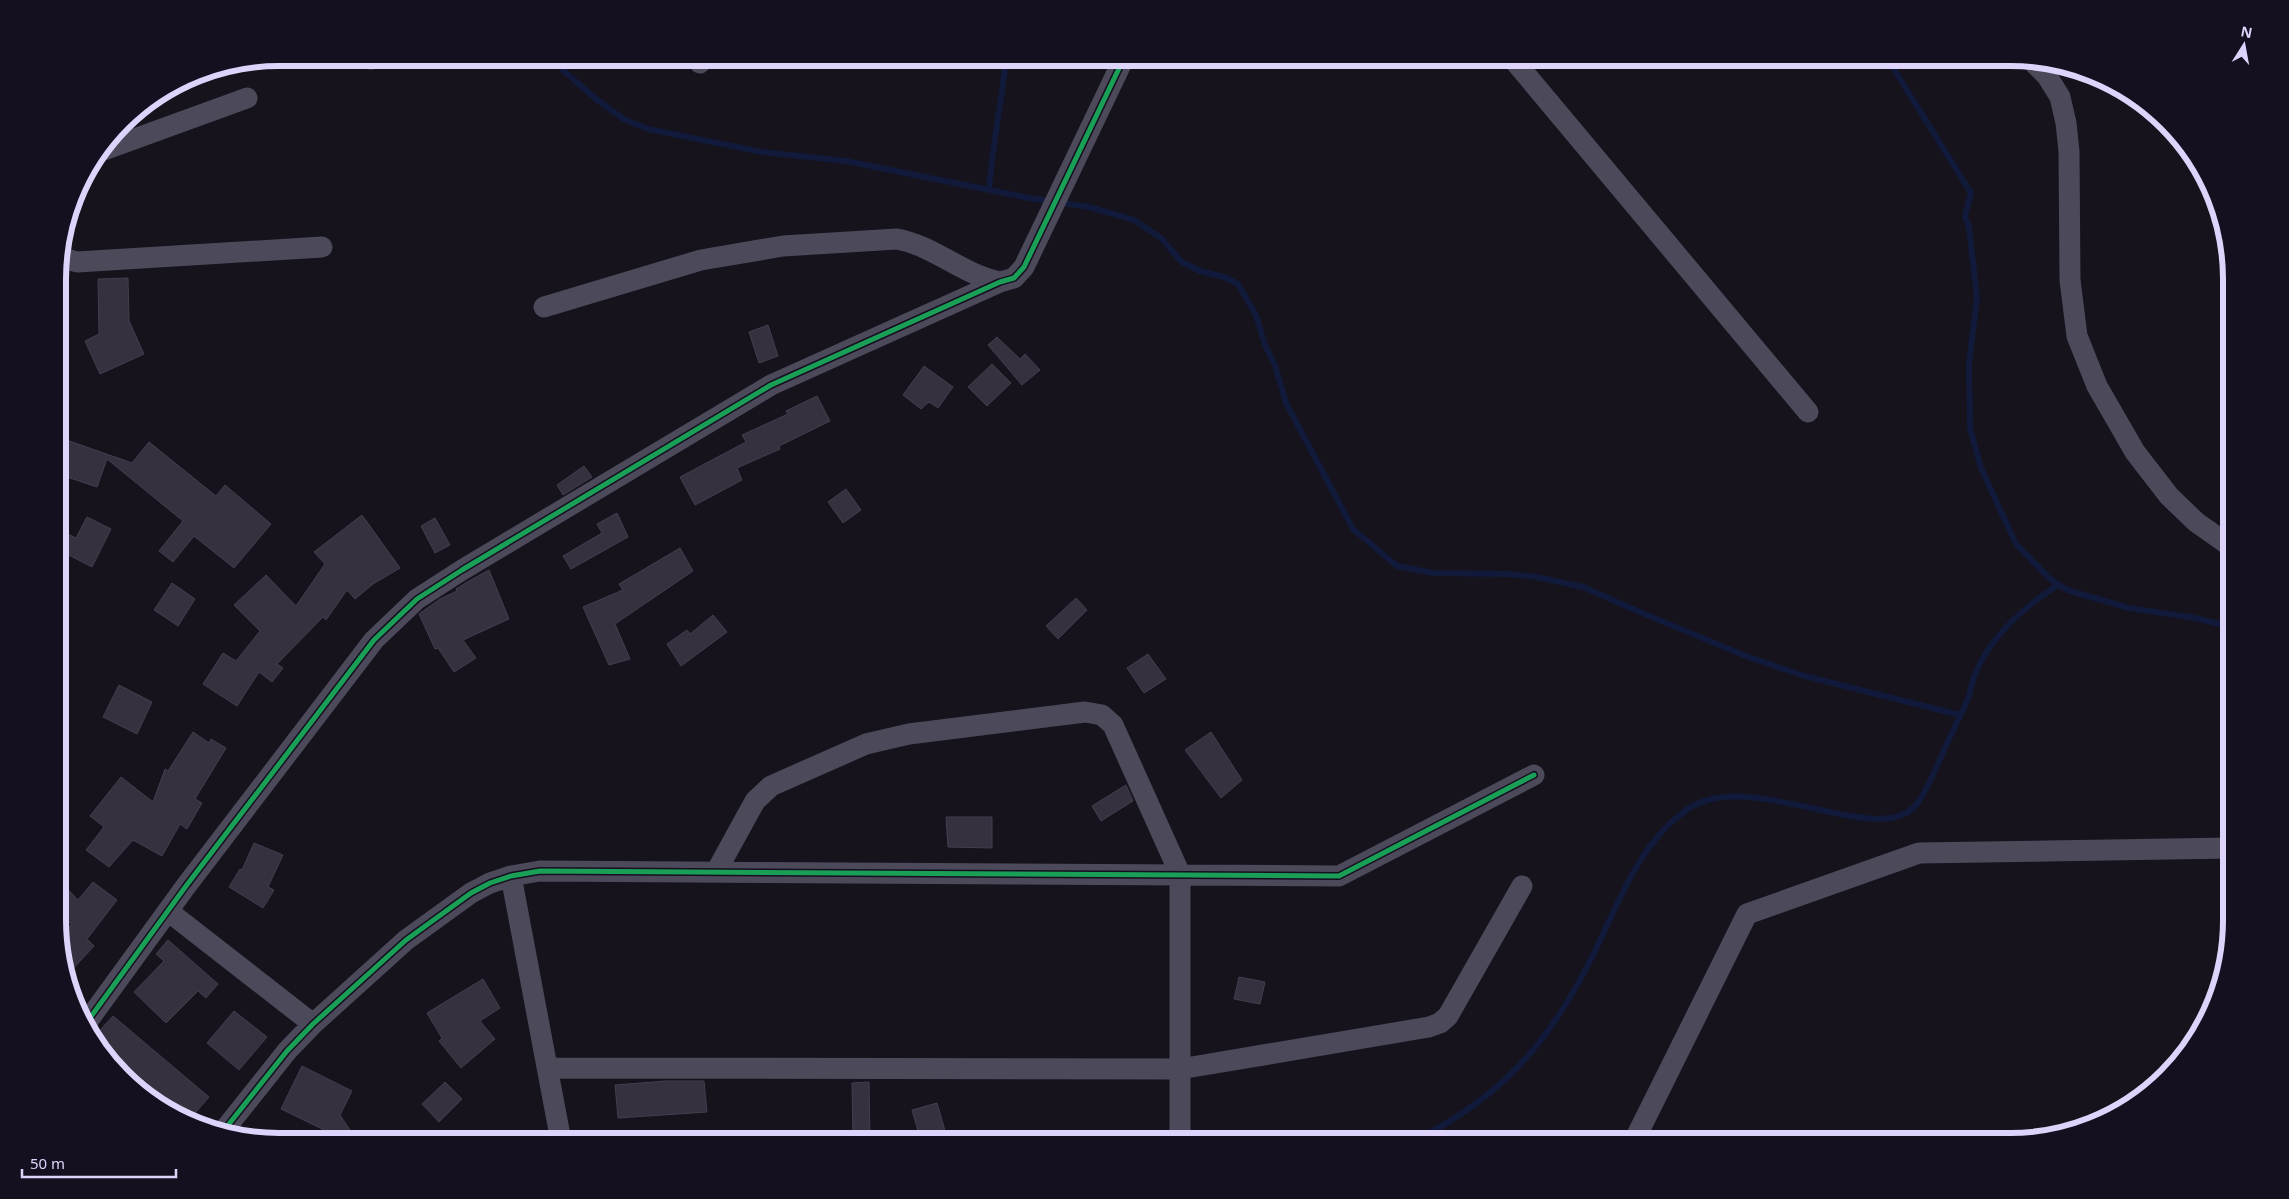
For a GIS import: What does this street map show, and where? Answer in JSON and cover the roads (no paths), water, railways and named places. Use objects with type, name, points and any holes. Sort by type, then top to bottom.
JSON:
[{"type":"street","points":[[90,1018],[168,911],[374,640],[417,599],[462,570],[772,385],[1000,282],[1014,278],[1024,267],[1120,66]]},
{"type":"street","points":[[1519,66],[1808,412]]},
{"type":"street","points":[[2039,68],[2047,76],[2060,97],[2066,123],[2069,151],[2070,280],[2077,336],[2097,386],[2135,452],[2169,496],[2196,522],[2223,541]]},
{"type":"street","points":[[113,147],[248,98]]},
{"type":"street","points":[[544,307],[701,260],[783,246],[897,239],[912,242],[984,279],[1000,282]]},
{"type":"street","points":[[67,259],[77,262],[322,247]]},
{"type":"street","points":[[716,872],[755,801],[763,792],[771,786],[829,759],[866,744],[909,734],[1085,712],[1102,715],[1113,725],[1180,874],[1180,1133]]},
{"type":"street","points":[[227,1126],[287,1051],[313,1024],[406,940],[471,894],[490,883],[511,876],[540,871],[1339,876],[1534,775]]},
{"type":"street","points":[[1638,1133],[1747,914],[1919,853],[2223,848]]},
{"type":"street","points":[[511,876],[559,1133]]},
{"type":"street","points":[[547,1068],[1180,1069],[1429,1027],[1440,1023],[1448,1016],[1522,886]]},
{"type":"street","points":[[168,911],[313,1024]]},
{"type":"waterway","points":[[560,66],[596,99],[625,120],[648,129],[762,152],[846,161],[1029,198],[1089,207],[1134,220],[1161,238],[1182,262],[1200,271],[1227,278],[1238,284],[1256,315],[1265,345],[1275,365],[1286,403],[1353,529],[1397,566],[1433,573],[1509,574],[1537,577],[1583,587],[1746,656],[1801,675],[1960,715]]},
{"type":"waterway","points":[[989,190],[1005,66]]},
{"type":"waterway","points":[[1892,66],[1971,193],[1965,216],[1969,227],[1977,298],[1969,363],[1970,428],[1981,468],[2016,544],[2050,579],[2067,590],[2129,608],[2195,618],[2223,625]]},
{"type":"waterway","points":[[1429,1133],[1474,1105],[1499,1085],[1522,1063],[1542,1039],[1578,983],[1632,875],[1655,840],[1669,824],[1685,811],[1711,799],[1742,797],[1776,801],[1843,815],[1873,819],[1898,817],[1916,805],[1922,796],[1969,697],[1973,679],[1980,663],[1990,647],[2002,632],[2029,606],[2058,585]]}]
